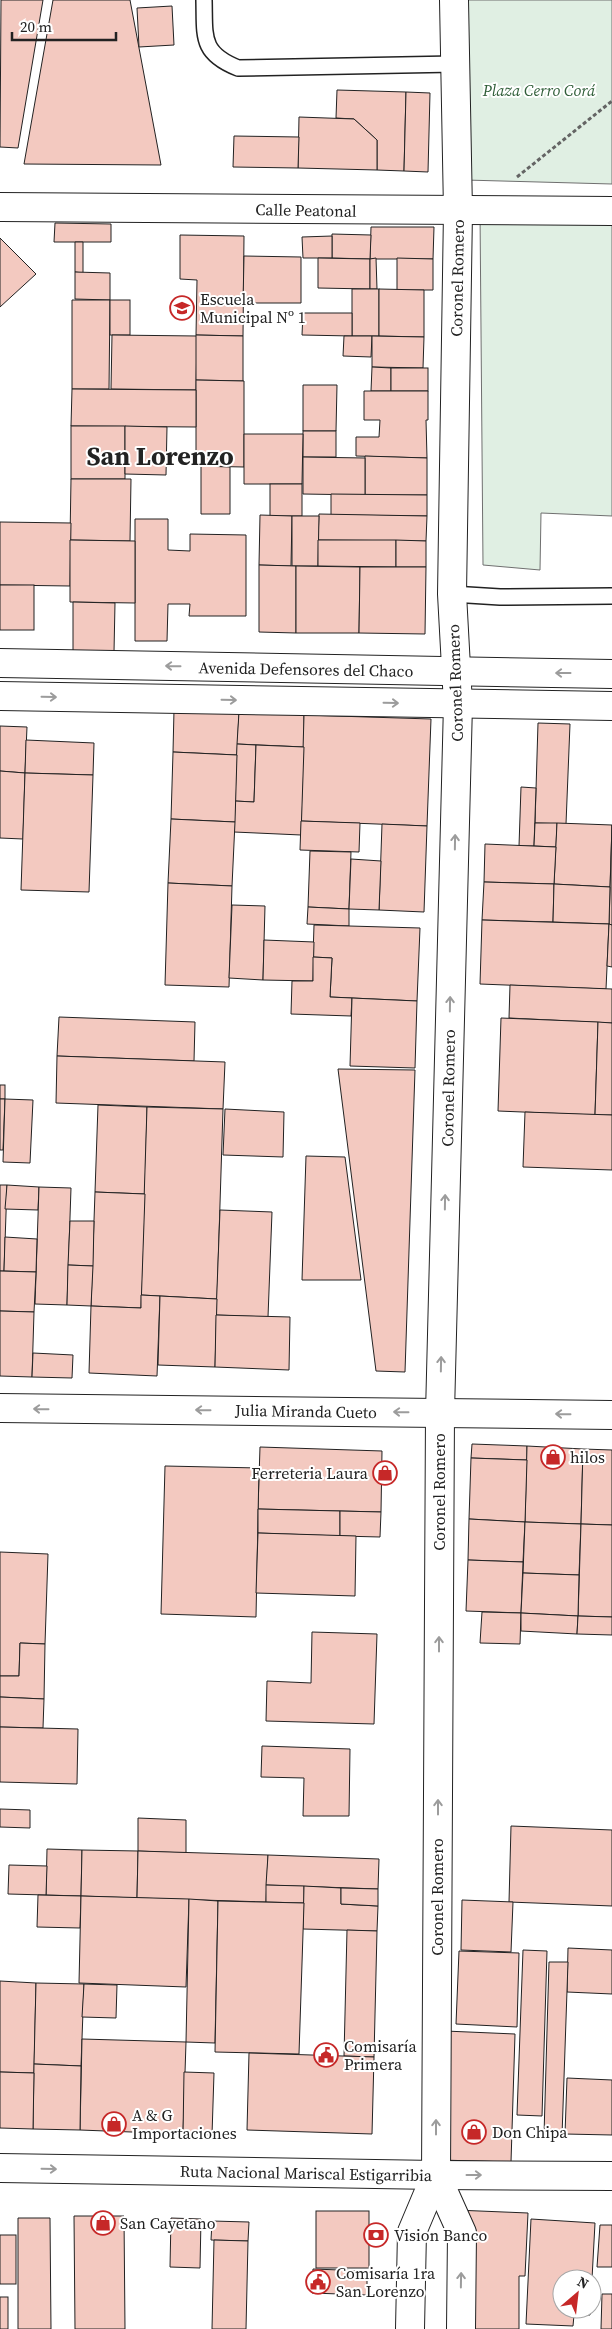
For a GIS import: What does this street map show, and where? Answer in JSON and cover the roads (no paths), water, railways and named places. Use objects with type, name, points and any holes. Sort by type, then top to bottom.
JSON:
[{"type":"main road","name":"Coronel Romero","points":[[410,2329],[412,2232],[436,2175],[440,1413],[458,704],[452,594],[458,211],[454,0]]},
{"type":"main road","name":"Calle Peatonal","points":[[0,207],[612,211]]},
{"type":"main road","name":"Avenida Defensores del Chaco","points":[[0,663],[612,674]]},
{"type":"main road","name":"Avenida Defensores del Chaco","points":[[0,696],[612,706]]},
{"type":"main road","name":"Julia Miranda Cueto","points":[[0,1408],[612,1415]]},
{"type":"main road","name":"Ruta Nacional Mariscal Estigarribia","points":[[0,2168],[612,2176]]},
{"type":"main road","name":"Coronel Romero","points":[[436,2175],[462,2233],[461,2329]]},
{"type":"lane","points":[[204,0],[206,40],[214,55],[238,68],[455,64]]},
{"type":"lane","points":[[452,594],[500,598],[612,596]]},
{"type":"place","name":"Escuela Municipal Nº 1","points":[[182,308]]},
{"type":"place","name":"hilos","points":[[553,1457]]},
{"type":"place","name":"Ferreteria Laura","points":[[385,1473]]},
{"type":"place","name":"Comisaría Primera","points":[[326,2055]]},
{"type":"place","name":"A & G Importaciones","points":[[114,2124]]},
{"type":"place","name":"Don Chipa","points":[[474,2132]]},
{"type":"place","name":"San Cayetano","points":[[103,2223]]},
{"type":"place","name":"Vision Banco","points":[[376,2235]]},
{"type":"place","name":"Comisaría 1ra San Lorenzo","points":[[318,2282]]},
{"type":"district","name":"San Lorenzo","points":[[160,456]]},
{"type":"park label","name":"Plaza Cerro Corá","points":[[539,90]]}]
